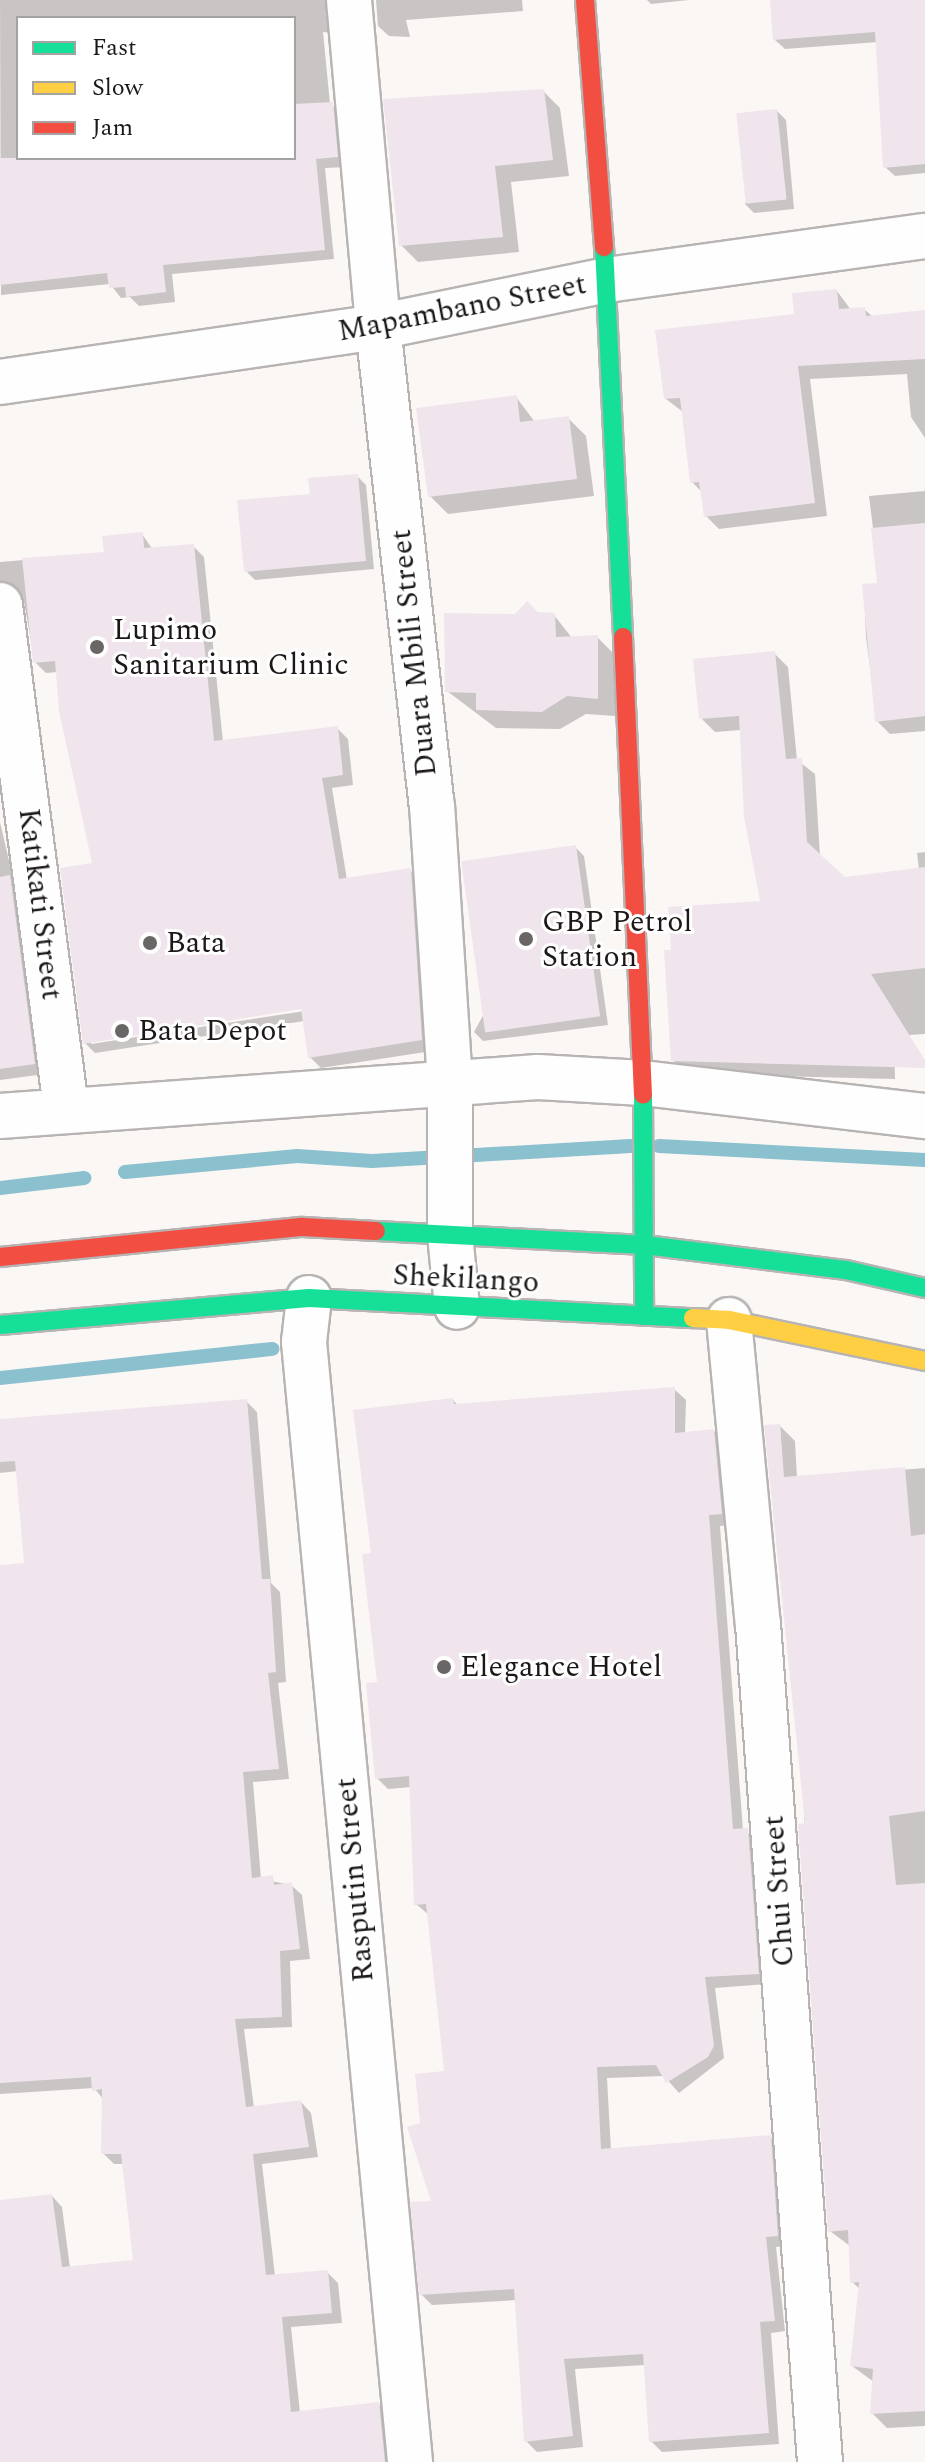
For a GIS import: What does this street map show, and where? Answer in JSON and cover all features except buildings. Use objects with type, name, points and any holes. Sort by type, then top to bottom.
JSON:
[{"type":"main road","points":[[585,0],[607,280],[643,1083],[644,1316]]},
{"type":"main road","name":"Shekilango","points":[[0,1257],[303,1227],[645,1245],[846,1270],[925,1288]]},
{"type":"main road","name":"Shekilango","points":[[0,1325],[309,1298],[729,1320],[925,1361]]},
{"type":"street","name":"Duara Mbili Street","points":[[349,0],[378,327],[432,805],[450,1082],[450,1234],[457,1307]]},
{"type":"street","name":"Mapambano Street","points":[[0,382],[378,327],[607,280],[925,236]]},
{"type":"street","name":"Katikati Street","points":[[0,605],[66,1108]]},
{"type":"street","points":[[0,1116],[66,1108],[228,1102],[538,1077],[643,1083],[925,1116]]},
{"type":"street","name":"Rasputin Street","points":[[309,1298],[304,1342],[410,2462]]},
{"type":"street","name":"Chui Street","points":[[729,1320],[758,1624],[820,2462]]},
{"type":"waterway","points":[[125,1172],[297,1156],[372,1161],[631,1146]]},
{"type":"waterway","points":[[659,1146],[925,1160]]},
{"type":"waterway","points":[[0,1188],[84,1178]]},
{"type":"waterway","points":[[0,1378],[272,1349]]},
{"type":"traffic: fast","points":[[604,247],[623,637]]},
{"type":"traffic: fast","points":[[643,1095],[644,1316]]},
{"type":"traffic: fast","points":[[376,1231],[645,1245],[846,1270],[925,1288]]},
{"type":"traffic: fast","points":[[0,1325],[309,1298],[693,1318]]},
{"type":"traffic: slow","points":[[693,1318],[729,1320],[925,1361]]},
{"type":"traffic: jam","points":[[585,0],[604,247]]},
{"type":"traffic: jam","points":[[623,637],[643,1095]]},
{"type":"traffic: jam","points":[[0,1257],[303,1227],[376,1231]]},
{"type":"place","name":"Lupimo Sanitarium Clinic","points":[[97,647]]},
{"type":"place","name":"GBP Petrol Station","points":[[526,939]]},
{"type":"place","name":"Bata","points":[[150,943]]},
{"type":"place","name":"Bata Depot","points":[[122,1031]]},
{"type":"place","name":"Elegance Hotel","points":[[444,1667]]}]
